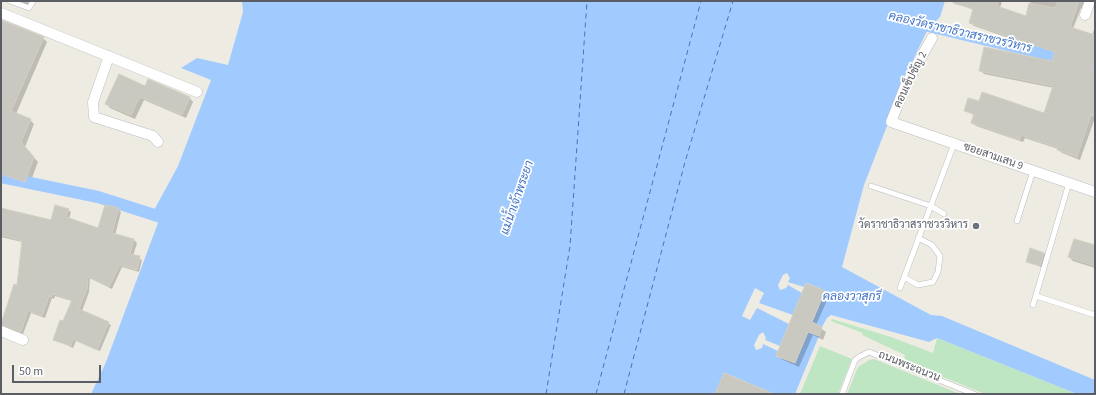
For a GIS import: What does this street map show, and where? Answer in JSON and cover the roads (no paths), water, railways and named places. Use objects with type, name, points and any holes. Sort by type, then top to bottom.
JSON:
[{"type":"street","points":[[1085,15],[1090,1]]},
{"type":"street","points":[[1,13],[198,92]]},
{"type":"street","name":"คอนเซ็ปชัญ 2","points":[[892,122],[906,84],[932,38]]},
{"type":"street","points":[[109,56],[93,102],[94,117],[153,136],[158,142]]},
{"type":"street","name":"ซอยสามเสน 9","points":[[892,122],[1095,192]]},
{"type":"street","points":[[1,331],[23,340]]},
{"type":"lane","points":[[10,1],[29,8],[33,1]]},
{"type":"lane","points":[[900,288],[954,144]]},
{"type":"lane","points":[[1018,221],[1033,171]]},
{"type":"lane","points":[[1033,305],[1069,183]]},
{"type":"lane","points":[[871,186],[930,206],[944,214]]},
{"type":"lane","points":[[904,277],[918,285],[933,282],[938,272],[940,256],[932,245],[918,238]]},
{"type":"lane","points":[[1036,296],[1095,315]]},
{"type":"lane","name":"ถนนพระฉนวน","points":[[842,394],[856,360],[869,352],[974,394]]},
{"type":"water","points":[[242,1],[945,1],[940,17],[928,29],[899,89],[894,108],[864,185],[842,267],[931,315],[942,316],[1095,380],[1095,394],[1077,394],[937,338],[929,342],[831,315],[827,318],[822,327],[812,322],[825,291],[807,283],[804,287],[788,282],[790,278],[787,273],[783,275],[778,285],[780,290],[786,288],[788,285],[802,293],[793,315],[759,303],[764,293],[755,288],[742,316],[750,320],[757,308],[789,324],[780,346],[765,340],[766,338],[763,332],[759,335],[754,345],[756,350],[762,348],[763,344],[778,351],[776,356],[795,363],[808,332],[819,336],[795,394],[774,394],[725,373],[715,394],[91,394],[106,362],[158,223],[153,212],[178,166],[211,80],[181,68],[197,58],[228,65],[243,12]]},
{"type":"waterway","name":"คลองวัดราชาธิวาสราชวรวิหาร","points":[[916,23],[1095,66]]},
{"type":"waterway","points":[[1,177],[98,197],[170,220]]},
{"type":"place","name":"วัดราชาธิวาสราชวรวิหาร","points":[[976,226]]},
{"type":"water label","name":"แม่น้ำเจ้าพระยา","points":[[518,198]]},
{"type":"water label","name":"คลองวาสุกรี","points":[[852,297]]}]
